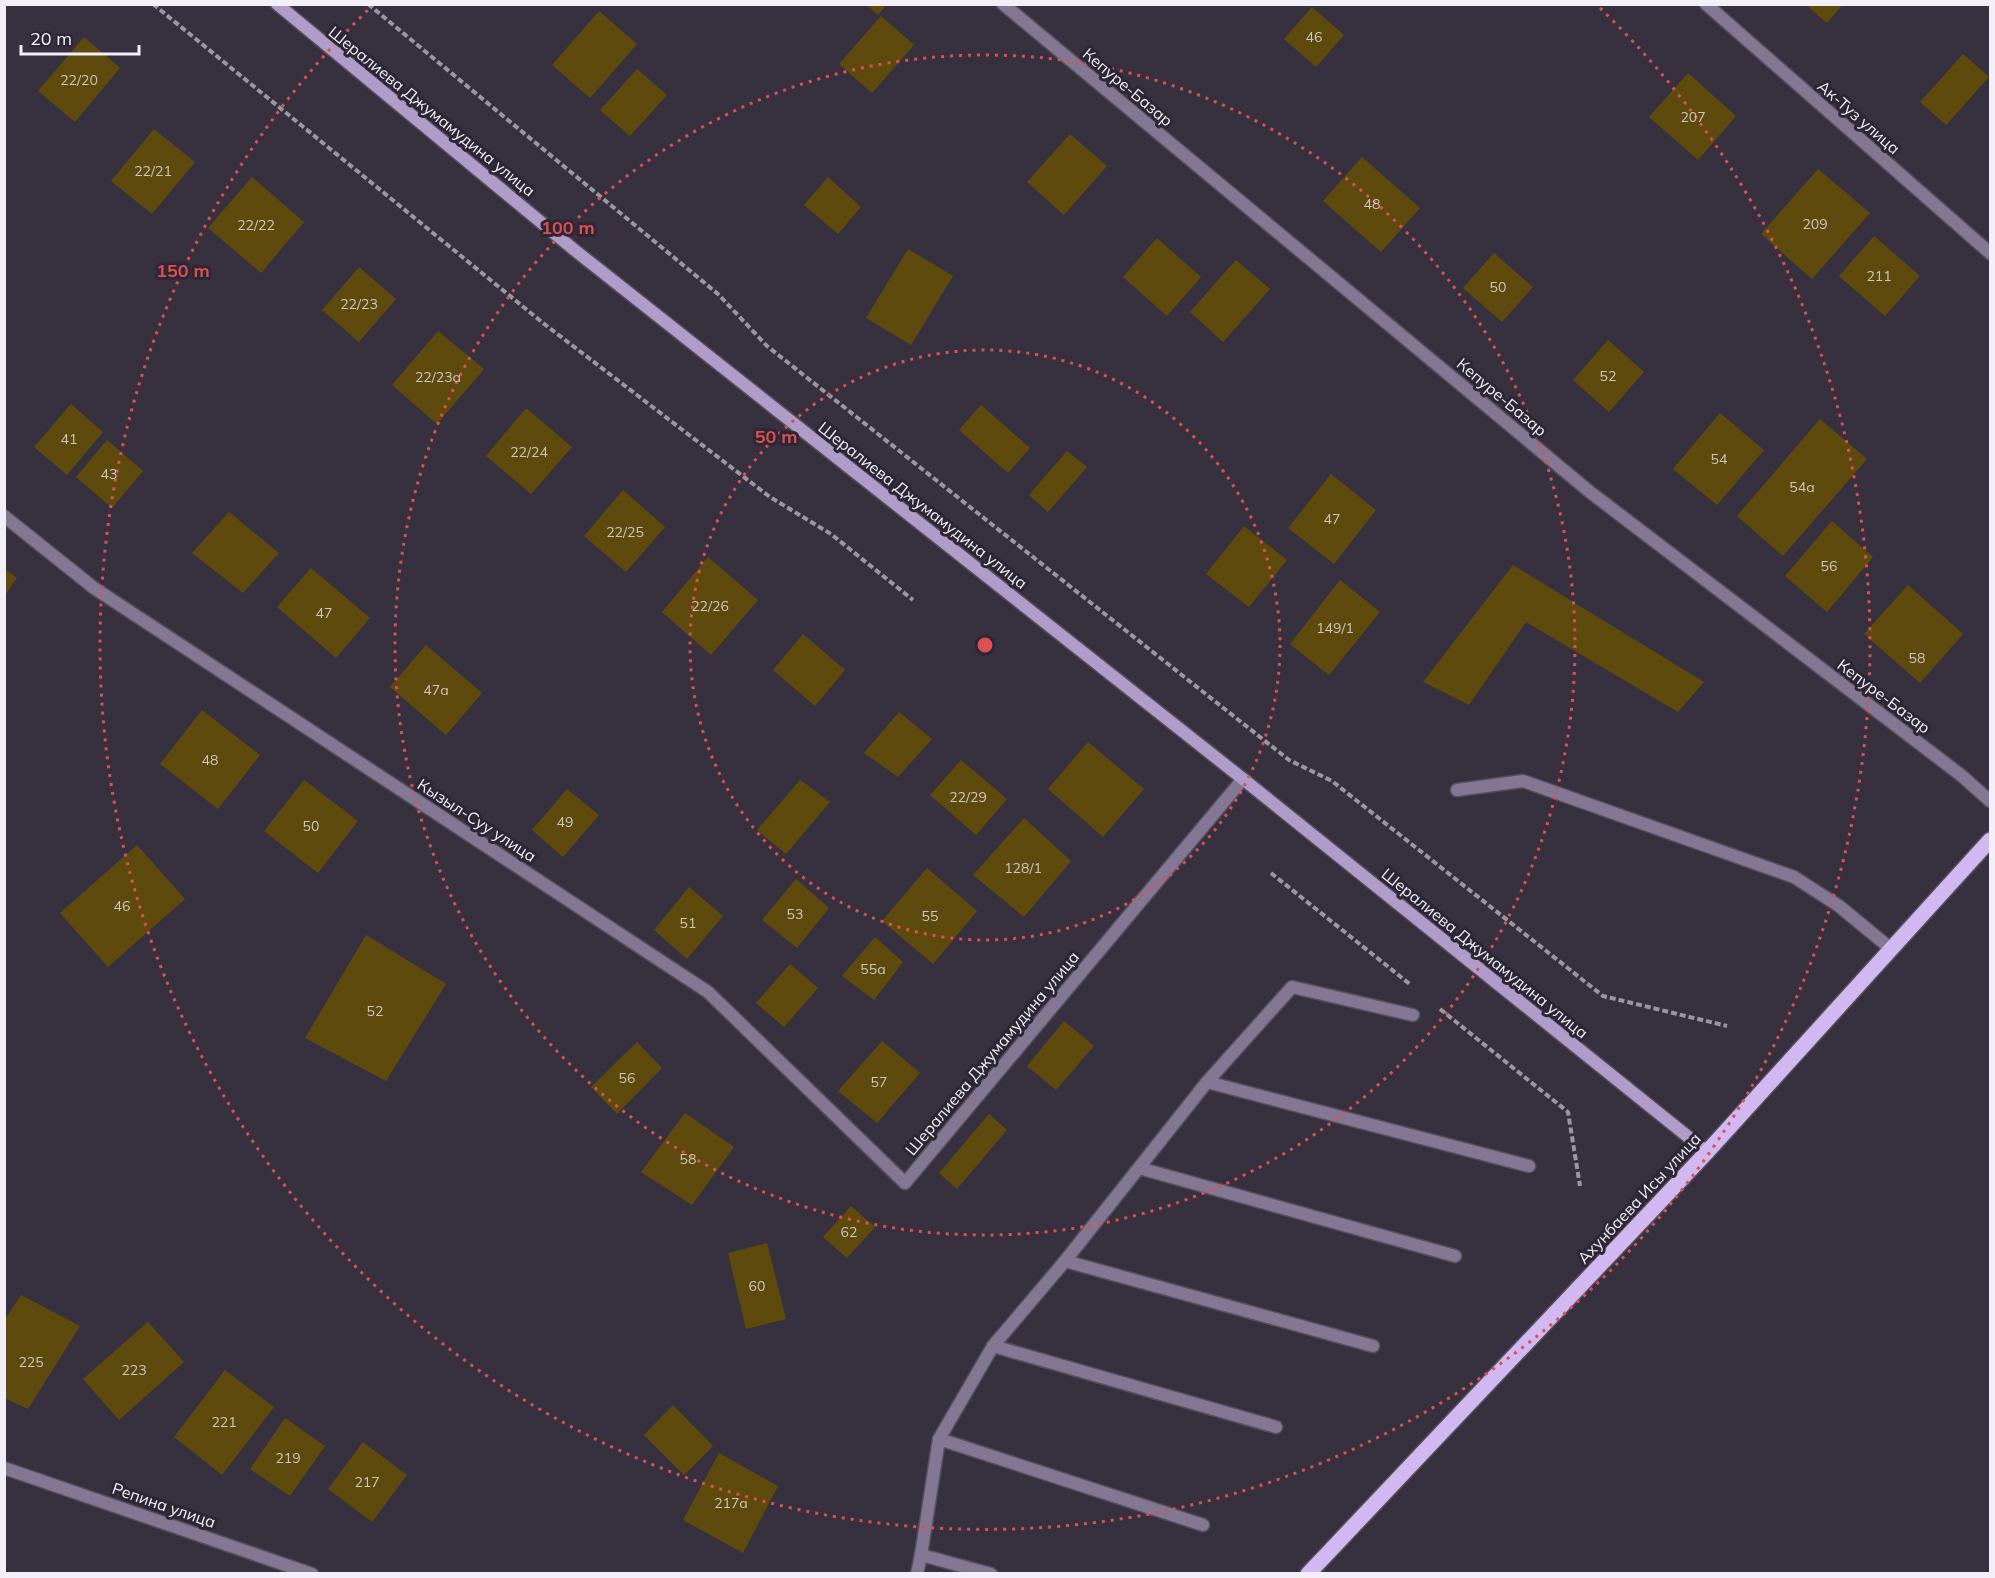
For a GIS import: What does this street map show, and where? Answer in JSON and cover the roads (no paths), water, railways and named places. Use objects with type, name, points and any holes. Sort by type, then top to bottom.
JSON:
[{"type":"main road","name":"Ахунбаева Исы улица","points":[[1308,1574],[1707,1152],[1990,840]]},
{"type":"street","name":"Шералиева Джумамудина улица","points":[[277,4],[577,252],[1243,779],[1707,1152]]},
{"type":"street","name":"Кепуре-Базар","points":[[1003,4],[1590,492],[1962,776],[1990,801]]},
{"type":"street","name":"Ак-Туз улица","points":[[1706,4],[1990,254]]},
{"type":"street","name":"Кызыл-Суу улица","points":[[4,516],[94,588],[708,992],[906,1183]]},
{"type":"street","name":"Шералиева Джумамудина улица","points":[[906,1183],[1243,779]]},
{"type":"street","points":[[1457,790],[1523,781],[1794,877],[1839,906],[1890,948]]},
{"type":"street","points":[[917,1574],[939,1439],[993,1346],[1065,1261],[1207,1082],[1292,987],[1413,1015]]},
{"type":"street","points":[[1207,1082],[1529,1166]]},
{"type":"street","points":[[1139,1168],[1455,1256]]},
{"type":"street","points":[[1065,1261],[1373,1346]]},
{"type":"street","points":[[993,1346],[1276,1427]]},
{"type":"street","points":[[939,1439],[1203,1525]]},
{"type":"street","name":"Репина улица","points":[[4,1468],[312,1574]]},
{"type":"street","points":[[921,1555],[991,1574]]}]
